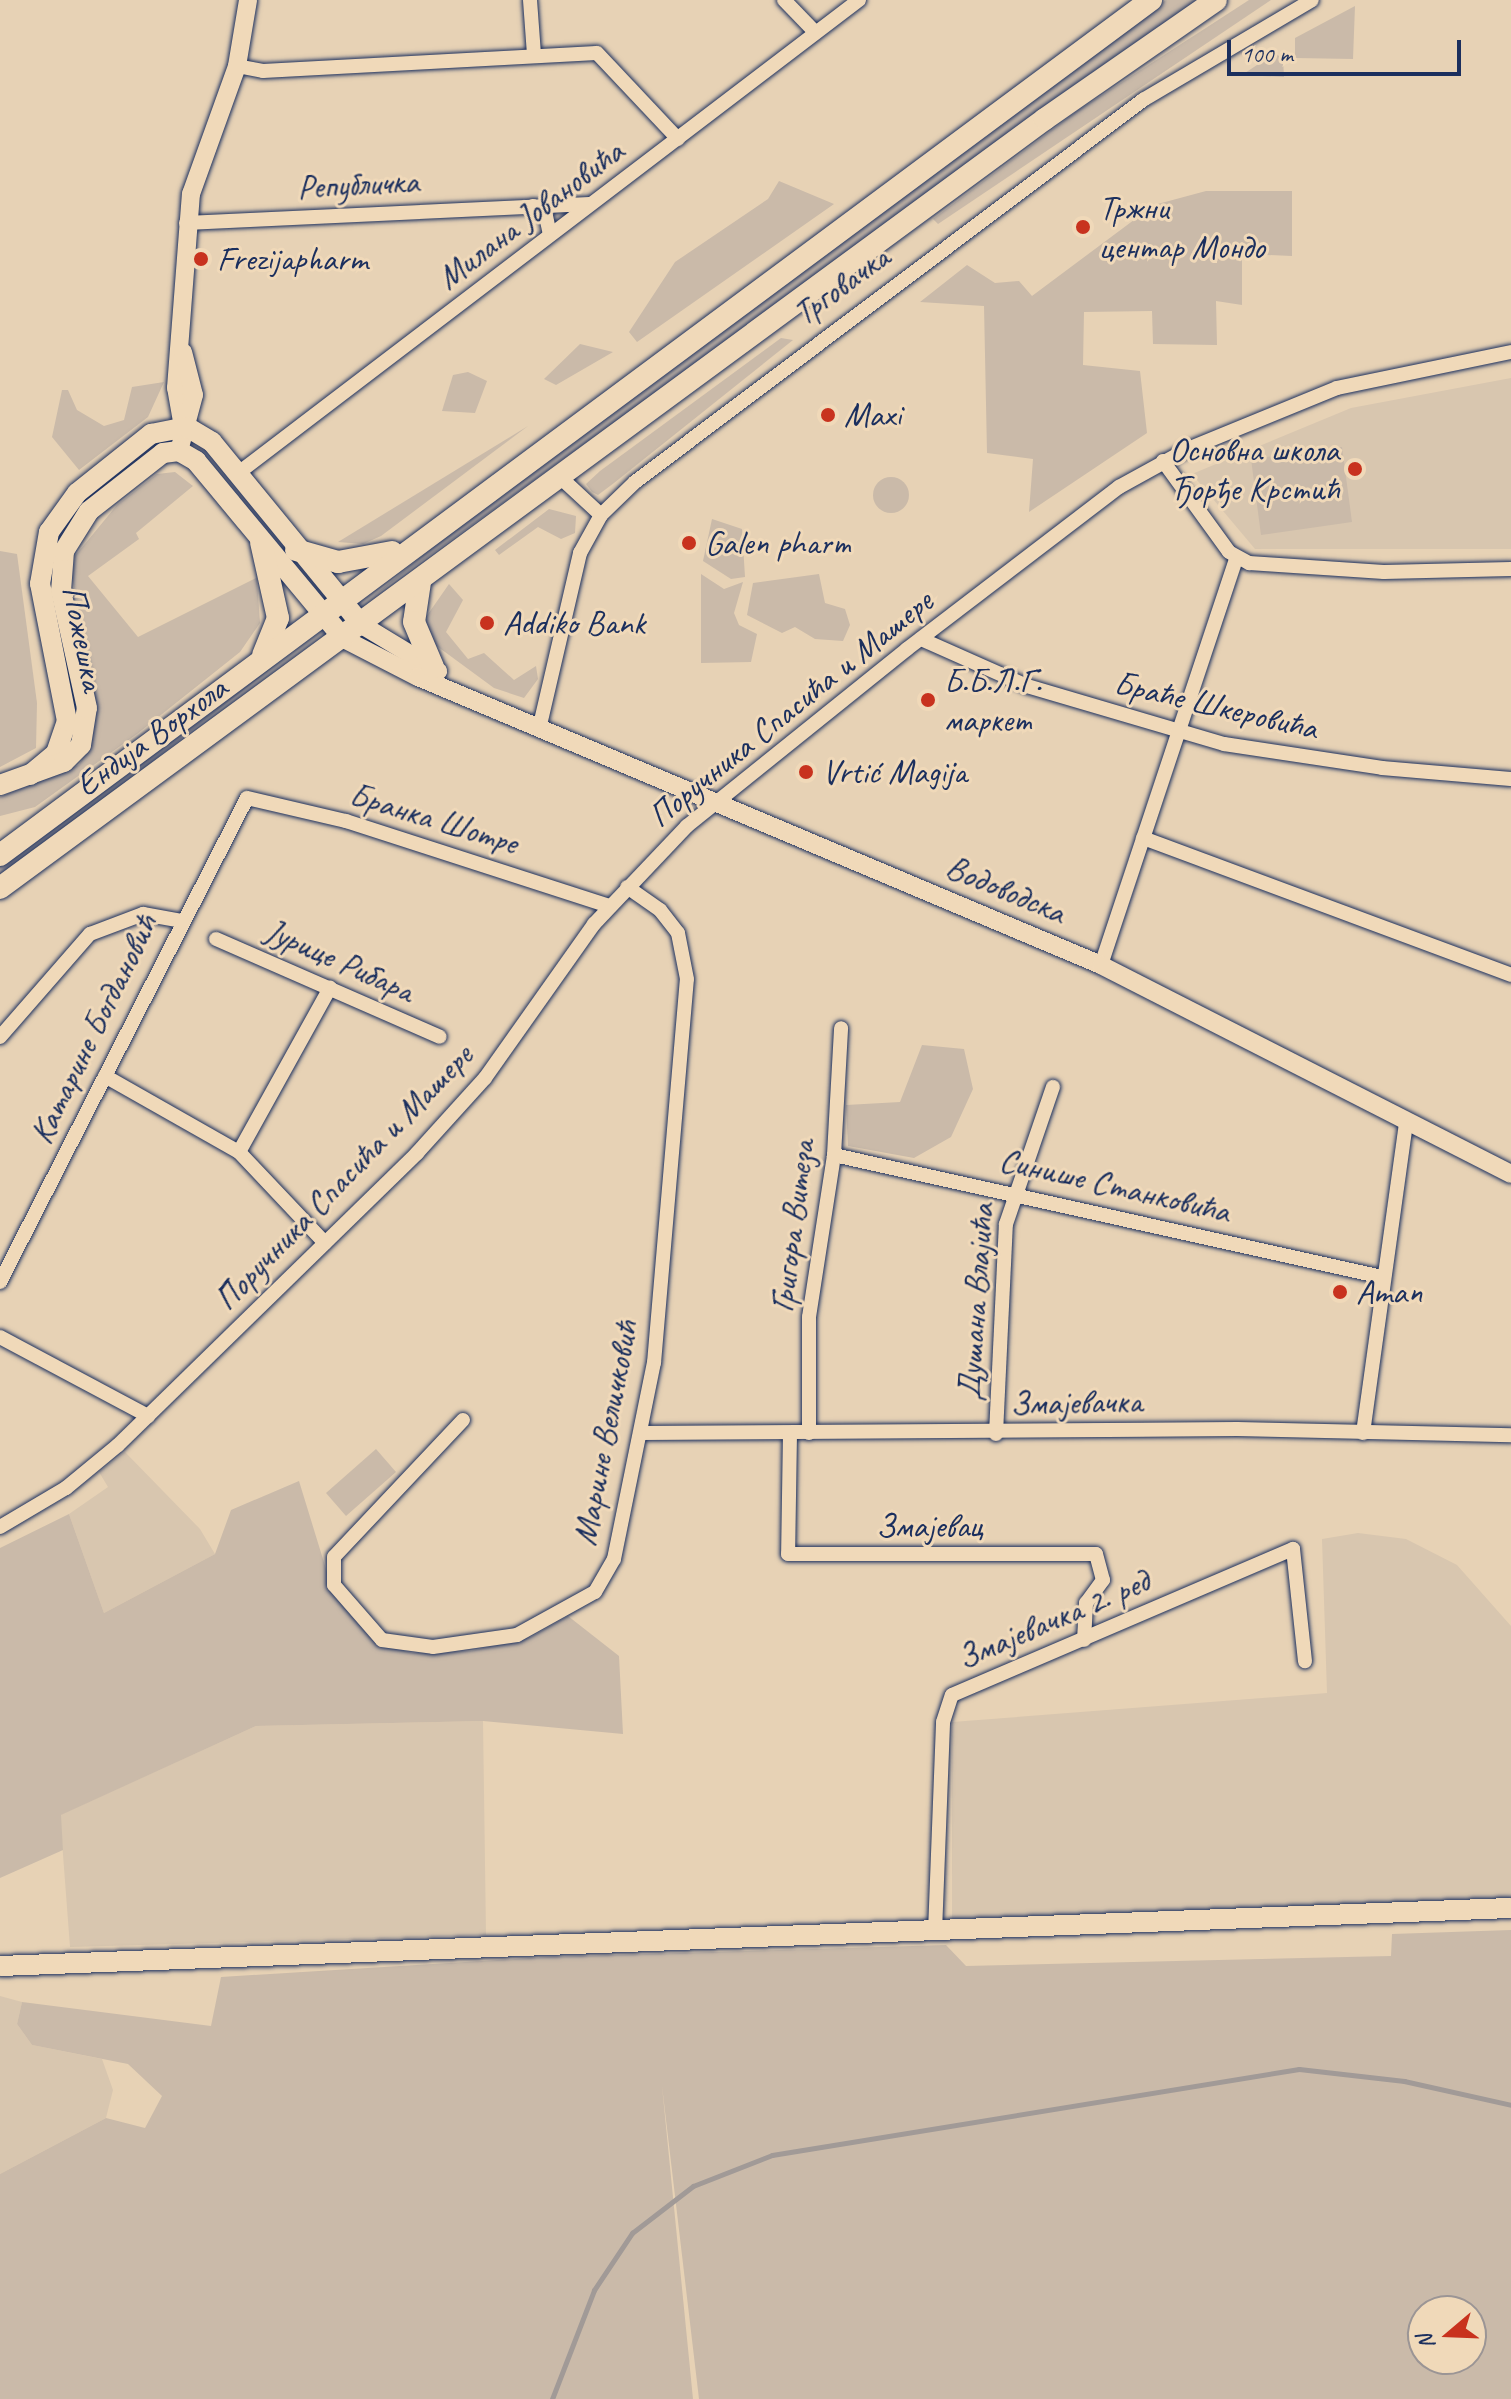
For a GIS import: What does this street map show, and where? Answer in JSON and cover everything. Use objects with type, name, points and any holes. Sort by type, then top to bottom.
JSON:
[{"type":"main road","name":"Трговачка","points":[[318,615],[1151,0]]},
{"type":"main road","name":"Трговачка","points":[[353,632],[560,477],[1216,0]]},
{"type":"main road","points":[[183,427],[212,442],[337,600],[353,632]]},
{"type":"main road","name":"Пожешка","points":[[30,775],[56,753],[67,721],[40,584],[49,532],[77,493],[144,439],[183,427]]},
{"type":"main road","points":[[179,451],[205,471],[318,615],[353,632]]},
{"type":"main road","name":"Пожешка","points":[[0,785],[70,758],[86,728],[86,698],[61,591],[67,542],[78,522],[121,485],[163,453],[179,451]]},
{"type":"main road","points":[[260,660],[278,618],[261,542]]},
{"type":"main road","points":[[296,550],[349,563],[412,545]]},
{"type":"main road","points":[[420,582],[414,622],[433,667]]},
{"type":"main road","name":"Ендија Ворхола","points":[[0,855],[318,615]]},
{"type":"main road","name":"Ендија Ворхола","points":[[0,888],[353,632]]},
{"type":"main road","points":[[0,1966],[1511,1908]]},
{"type":"street","points":[[179,451],[183,427],[176,395],[182,349],[186,223],[200,161],[237,66],[248,0]]},
{"type":"street","points":[[530,0],[534,55]]},
{"type":"street","points":[[784,0],[815,32]]},
{"type":"street","name":"Милана Јовановића","points":[[237,474],[859,0]]},
{"type":"street","name":"Трговачка","points":[[540,725],[580,553],[601,515],[684,443],[1143,100],[1312,0]]},
{"type":"street","points":[[237,66],[263,71],[597,53],[678,139]]},
{"type":"street","name":"Републичка","points":[[186,223],[590,204]]},
{"type":"street","points":[[533,206],[546,216],[550,235]]},
{"type":"street","name":"Поручника Спасића и Машере","points":[[0,1527],[76,1481],[148,1416],[468,1099],[609,906],[715,801],[921,639],[1119,487],[1163,461],[1337,388],[1511,352]]},
{"type":"street","points":[[1163,461],[1236,558],[1334,571],[1511,569]]},
{"type":"street","points":[[560,477],[601,515]]},
{"type":"street","points":[[1101,965],[1236,558]]},
{"type":"street","name":"Водоводска","points":[[353,632],[433,667],[462,690]]},
{"type":"street","name":"Водоводска","points":[[353,632],[418,677],[462,690],[1101,965],[1406,1125],[1511,1174]]},
{"type":"street","name":"Браће Шкеровића","points":[[921,639],[1027,686],[1178,731],[1292,757],[1511,779]]},
{"type":"street","name":"Бранка Шотре","points":[[242,804],[259,797],[346,821],[609,906]]},
{"type":"street","name":"Катарине Богдановић","points":[[0,1282],[242,804]]},
{"type":"street","points":[[1143,838],[1511,975]]},
{"type":"street","name":"Марине Величковић","points":[[463,1420],[334,1557],[334,1585],[382,1640],[433,1647],[500,1640],[534,1628],[595,1592],[614,1559],[641,1433],[669,1226],[687,970],[678,933],[660,910],[627,887]]},
{"type":"street","points":[[0,1037],[90,934],[143,914],[181,921]]},
{"type":"street","name":"Јурице Рибара","points":[[216,939],[440,1037]]},
{"type":"street","points":[[239,1152],[330,988]]},
{"type":"street","name":"Григора Витеза","points":[[809,1433],[809,1317],[834,1155],[841,1028]]},
{"type":"street","points":[[105,1076],[239,1152],[325,1243]]},
{"type":"street","name":"Душана Влајића","points":[[996,1434],[998,1319],[1012,1192],[1053,1087]]},
{"type":"street","points":[[1363,1433],[1382,1277],[1406,1125]]},
{"type":"street","name":"Синише Станковића","points":[[834,1155],[1012,1192],[1382,1277]]},
{"type":"street","points":[[0,1337],[148,1416]]},
{"type":"street","name":"Змајевачка","points":[[641,1433],[1511,1435]]},
{"type":"street","name":"Змајевац","points":[[790,1433],[788,1554],[1096,1554],[1103,1580],[1086,1603],[1084,1640]]},
{"type":"street","name":"Змајевачка 2. ред","points":[[935,1932],[945,1707],[961,1689],[1084,1640],[1293,1549],[1305,1661]]},
{"type":"shaded area","points":[[1166,0],[1200,0],[372,597],[505,488]]},
{"type":"shaded area","points":[[1249,0],[1271,0],[938,224],[933,219],[1076,112]]},
{"type":"shaded area","points":[[1355,6],[1353,59],[1295,58],[1295,38]]},
{"type":"shaded area","points":[[1275,53],[1283,59],[1284,77],[1242,75]]},
{"type":"shaded area","points":[[779,181],[834,204],[637,342],[629,332],[675,262],[768,199]]},
{"type":"shaded area","points":[[1206,191],[1292,191],[1292,256],[1242,254],[1242,305],[1216,301],[1217,345],[1153,344],[1152,311],[1084,312],[1083,365],[1140,371],[1147,433],[1029,512],[1033,459],[987,453],[984,306],[920,302],[967,265],[995,283],[1019,281],[1032,296],[1154,205]]},
{"type":"shaded area","points":[[781,338],[793,340],[614,483],[598,495],[592,492],[586,484],[600,471]]},
{"type":"shaded area","points":[[580,344],[613,352],[556,385],[544,379]]},
{"type":"shaded area","points":[[468,372],[487,381],[475,413],[442,411],[453,375]]},
{"type":"shaded area","name":"Основна школа Ђорђе Крстић","points":[[1511,378],[1511,549],[1255,549],[1192,474],[1351,408]]},
{"type":"shaded area","points":[[164,382],[148,417],[79,470],[52,437],[62,390],[68,390],[77,410],[104,426],[124,420],[132,387]]},
{"type":"shaded area","points":[[528,426],[381,536],[363,544],[338,542]]},
{"type":"shaded area","points":[[1342,447],[1352,522],[1261,535],[1251,459]]},
{"type":"shaded area","points":[[175,472],[193,486],[136,533],[139,539],[88,576],[138,637],[256,578],[256,567],[260,623],[240,652],[137,734],[35,807],[0,816],[0,797],[79,765],[92,741],[95,695],[72,577],[75,556],[117,505],[157,474]]},
{"type":"shaded area","points":[[891,477],[904,482],[909,495],[904,508],[891,513],[878,508],[873,495],[878,482]]},
{"type":"shaded area","points":[[549,509],[576,516],[575,533],[561,539],[538,527],[499,555],[495,550]]},
{"type":"shaded area","points":[[712,519],[742,529],[745,577],[731,579],[703,561]]},
{"type":"shaded area","points":[[0,551],[17,554],[37,703],[36,748],[0,767]]},
{"type":"shaded area","points":[[701,574],[724,589],[743,582],[734,613],[739,625],[757,634],[751,662],[701,663]]},
{"type":"shaded area","points":[[819,574],[825,603],[845,609],[850,625],[843,641],[815,639],[795,627],[782,633],[747,615],[753,583]]},
{"type":"shaded area","points":[[449,584],[463,600],[446,632],[468,659],[484,653],[514,680],[536,666],[538,679],[524,698],[494,688],[430,641],[426,617]]},
{"type":"shaded area","points":[[302,644],[111,794],[0,874],[0,865]]},
{"type":"shaded area","points":[[922,1045],[964,1049],[973,1089],[951,1137],[914,1158],[848,1146],[846,1105],[900,1102]]},
{"type":"shaded area","points":[[376,1449],[396,1472],[346,1516],[326,1493]]},
{"type":"shaded area","points":[[125,1452],[200,1529],[215,1554],[104,1613],[69,1514],[108,1487],[99,1472]]},
{"type":"shaded area","points":[[299,1481],[334,1595],[374,1642],[412,1653],[471,1651],[531,1637],[568,1616],[619,1656],[623,1734],[483,1721],[256,1726],[61,1815],[63,1850],[0,1878],[0,1548],[69,1514],[104,1613],[215,1554],[231,1510]]},
{"type":"shaded area","points":[[1358,1533],[1406,1539],[1457,1565],[1511,1626],[1511,1903],[952,1923],[952,1722],[1327,1693],[1322,1539]]},
{"type":"shaded area","points":[[483,1721],[486,1935],[70,1947],[60,1815],[256,1726]]},
{"type":"shaded area","points":[[1511,1930],[1511,2399],[699,2399],[662,2086],[693,2399],[0,2399],[0,2174],[106,2118],[145,2128],[162,2096],[128,2064],[32,2045],[17,2024],[22,2002],[211,2026],[221,1977],[547,1957],[946,1945],[966,1966],[1391,1956],[1392,1934]]},
{"type":"shaded area","points":[[0,1996],[22,2002],[17,2024],[32,2045],[102,2059],[113,2090],[106,2118],[0,2174]]},
{"type":"waterway","points":[[552,2399],[594,2290],[632,2233],[693,2186],[772,2155],[1299,2069],[1404,2081],[1511,2105]]},
{"type":"place","name":"Тржни центар Мондо","points":[[1083,227]]},
{"type":"place","name":"Frezijapharm","points":[[201,259]]},
{"type":"place","name":"Maxi","points":[[828,415]]},
{"type":"place","name":"Основна школа Ђорђе Крстић","points":[[1355,469]]},
{"type":"place","name":"Galen pharm","points":[[689,543]]},
{"type":"place","name":"Addiko Bank","points":[[487,623]]},
{"type":"place","name":"Б.Б.Л.Г. маркет","points":[[928,700]]},
{"type":"place","name":"Vrtić Magija","points":[[806,772]]},
{"type":"place","name":"Aman","points":[[1340,1292]]}]
